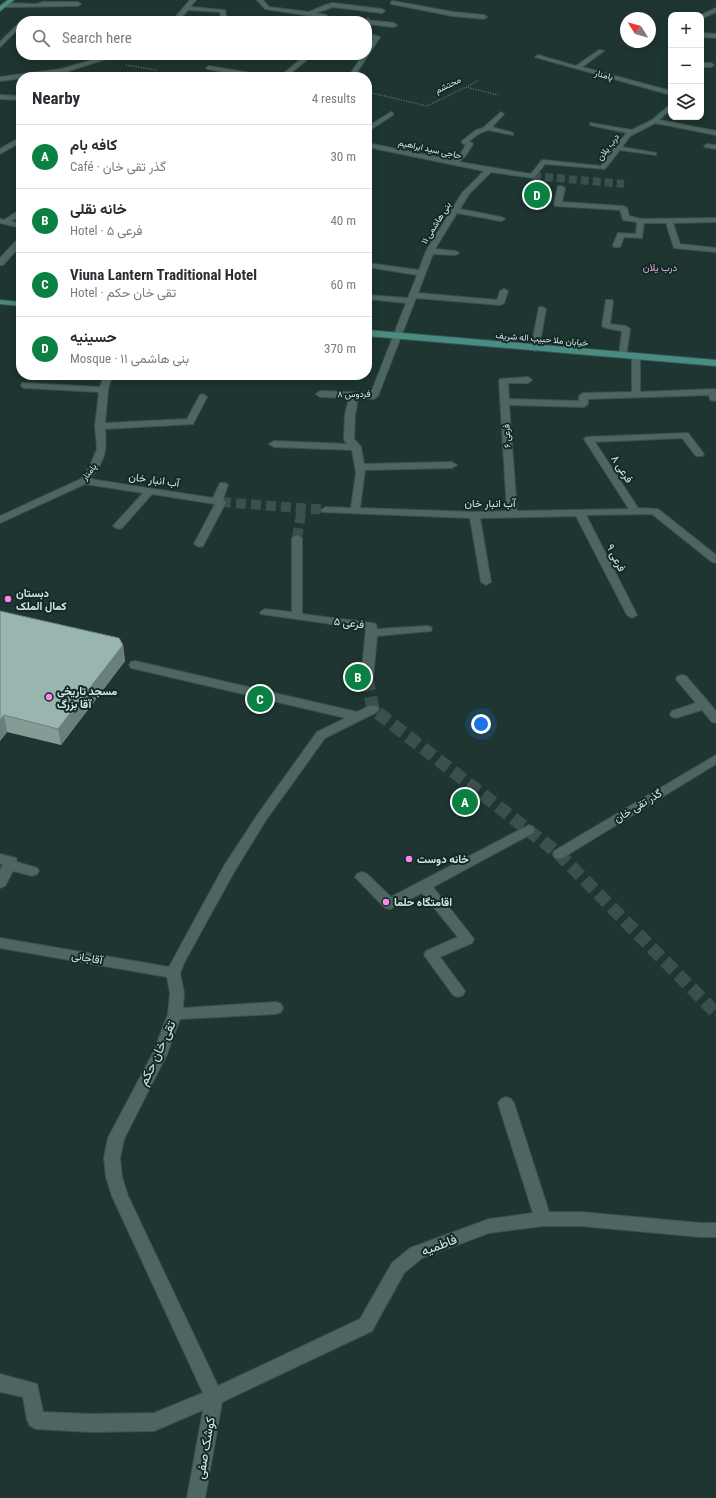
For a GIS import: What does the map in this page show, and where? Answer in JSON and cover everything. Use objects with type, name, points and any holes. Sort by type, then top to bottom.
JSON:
[{"type":"main road","points":[[0,10],[11,0]]},
{"type":"main road","points":[[0,302],[16,304]]},
{"type":"main road","name":"خیابان ملا حبیب اله شریف","points":[[372,334],[716,363]]},
{"type":"street","points":[[179,16],[193,0]]},
{"type":"street","points":[[260,0],[266,8],[324,16]]},
{"type":"street","points":[[372,18],[395,1],[453,14],[484,17]]},
{"type":"street","points":[[5,5],[37,6],[42,4],[78,4]]},
{"type":"street","points":[[309,14],[333,5],[382,11]]},
{"type":"street","points":[[32,11],[37,6]]},
{"type":"street","points":[[185,8],[223,11],[224,16]]},
{"type":"street","points":[[704,16],[714,12]]},
{"type":"street","points":[[372,21],[394,25]]},
{"type":"street","points":[[0,45],[6,36],[16,27]]},
{"type":"street","points":[[6,36],[16,35]]},
{"type":"street","points":[[704,35],[716,36],[712,43]]},
{"type":"street","points":[[372,36],[377,37],[372,46]]},
{"type":"street","points":[[577,68],[601,51]]},
{"type":"street","name":"پامنار","points":[[538,56],[668,92]]},
{"type":"street","points":[[54,72],[98,60]]},
{"type":"street","points":[[288,72],[303,60]]},
{"type":"street","points":[[354,72],[363,60]]},
{"type":"street","points":[[704,65],[711,65]]},
{"type":"street","points":[[209,68],[233,72]]},
{"type":"street","points":[[0,79],[16,77]]},
{"type":"street","points":[[0,97],[16,98]]},
{"type":"street","name":"درب یلان","points":[[489,170],[533,176],[543,162],[603,168],[624,139],[633,132],[654,121],[668,109]]},
{"type":"street","points":[[372,127],[391,114]]},
{"type":"street","points":[[453,163],[464,154],[470,144],[464,142],[478,131],[487,128],[501,114]]},
{"type":"street","points":[[654,121],[716,133]]},
{"type":"street","points":[[592,124],[633,132]]},
{"type":"street","points":[[487,128],[511,134]]},
{"type":"street","points":[[0,152],[16,142]]},
{"type":"street","points":[[707,146],[716,147]]},
{"type":"street","name":"حاجی سید ابراهیم","points":[[372,147],[489,170]]},
{"type":"street","points":[[617,148],[654,154]]},
{"type":"street","points":[[594,176],[603,168]]},
{"type":"street","name":"بنی هاشمی ۱۱","points":[[396,336],[430,251],[466,193],[489,170]]},
{"type":"street","points":[[561,188],[558,204],[566,207],[623,208],[626,218],[641,221],[716,220]]},
{"type":"street","points":[[455,210],[501,219]]},
{"type":"street","points":[[2,221],[16,215]]},
{"type":"street","points":[[2,221],[16,225]]},
{"type":"street","points":[[618,245],[621,235],[639,236],[641,221]]},
{"type":"street","points":[[669,221],[677,246],[716,250]]},
{"type":"street","points":[[0,263],[16,246]]},
{"type":"street","points":[[430,251],[455,253]]},
{"type":"street","points":[[372,266],[420,273]]},
{"type":"street","points":[[372,297],[500,303],[504,291]]},
{"type":"street","points":[[609,302],[606,326],[626,329],[623,355]]},
{"type":"street","points":[[535,348],[542,309]]},
{"type":"street","name":"فردوس ۸","points":[[320,394],[374,396],[396,336]]},
{"type":"street","points":[[636,357],[636,395]]},
{"type":"street","name":"پامنار","points":[[0,520],[84,481],[94,468],[102,449],[100,426],[104,390],[107,380]]},
{"type":"street","name":"فرعی ۶","points":[[512,515],[503,381],[528,380]]},
{"type":"street","points":[[25,385],[104,390]]},
{"type":"street","points":[[505,402],[584,404],[583,396],[714,392],[713,398],[716,398]]},
{"type":"street","points":[[354,395],[350,415],[349,440],[356,447],[361,473],[355,511]]},
{"type":"street","points":[[100,426],[190,422],[203,397]]},
{"type":"street","name":"فرعی ۸","points":[[635,511],[589,439],[685,435],[699,454]]},
{"type":"street","points":[[274,444],[356,447]]},
{"type":"street","points":[[360,467],[452,465]]},
{"type":"street","name":"آب انبار خان","points":[[84,481],[150,492],[219,501]]},
{"type":"street","points":[[199,544],[219,501],[223,485]]},
{"type":"street","points":[[118,526],[150,492]]},
{"type":"street","name":"آب انبار خان","points":[[326,510],[475,515],[654,511],[716,560]]},
{"type":"street","name":"فرعی ۹","points":[[580,513],[632,614]]},
{"type":"street","points":[[475,515],[486,582]]},
{"type":"street","points":[[297,538],[298,617]]},
{"type":"street","name":"فرعی ۵","points":[[265,612],[372,626],[367,678]]},
{"type":"street","points":[[371,633],[427,629]]},
{"type":"street","points":[[135,665],[356,716]]},
{"type":"street","points":[[682,678],[716,719]]},
{"type":"street","points":[[676,714],[704,705]]},
{"type":"street","points":[[173,973],[204,914],[262,817],[321,736],[373,708]]},
{"type":"street","name":"گذر تقی خان","points":[[559,854],[716,759]]},
{"type":"street","points":[[362,877],[390,904],[529,830]]},
{"type":"street","points":[[0,883],[7,861],[32,871]]},
{"type":"street","points":[[424,886],[467,939],[431,955],[458,991]]},
{"type":"street","name":"آقاجانی","points":[[0,943],[173,973]]},
{"type":"street","name":"تقی خان حکم","points":[[173,973],[177,993],[176,1014],[160,1054],[116,1138],[112,1158],[113,1171],[120,1196],[214,1397]]},
{"type":"street","points":[[176,1014],[276,1008]]},
{"type":"street","points":[[506,1103],[543,1219]]},
{"type":"street","name":"فاطمیه","points":[[0,1383],[31,1390],[36,1420],[90,1424],[154,1422],[214,1397],[366,1325],[398,1268],[416,1253],[489,1226],[543,1219],[580,1219],[701,1230],[716,1230]]},
{"type":"street","name":"کوشک صفی","points":[[196,1498],[214,1397]]},
{"type":"path","points":[[111,60],[126,65],[128,64],[157,70]]},
{"type":"path","name":"محتشم","points":[[372,93],[427,106],[478,81]]},
{"type":"path","points":[[466,87],[498,95]]},
{"type":"building","name":"مسجد تاریخی آقا بزرگ","points":[[0,611],[119,638],[123,645],[58,729],[4,715],[0,720]]},
{"type":"tunnel","points":[[533,176],[624,184]]},
{"type":"tunnel","points":[[221,502],[302,508]]},
{"type":"tunnel","points":[[297,538],[302,508]]},
{"type":"tunnel","points":[[302,508],[326,510]]},
{"type":"tunnel","points":[[367,678],[373,709],[559,854],[716,1013]]},
{"type":"place","name":"حسینیه","points":[[537,195]]},
{"type":"place","name":"دبستان کمال الملک","points":[[8,599]]},
{"type":"place","name":"خانه نقلی","points":[[358,677]]},
{"type":"place","name":"مسجد تاریخی آقا بزرگ","points":[[49,697]]},
{"type":"place","name":"Viuna Lantern Traditional Hotel","points":[[260,699]]},
{"type":"place","name":"کافه بام","points":[[465,802]]},
{"type":"place","name":"خانه دوست","points":[[409,859]]},
{"type":"place","name":"اقامتگاه حلما","points":[[386,902]]},
{"type":"district","name":"درب یلان","points":[[660,267]]}]
